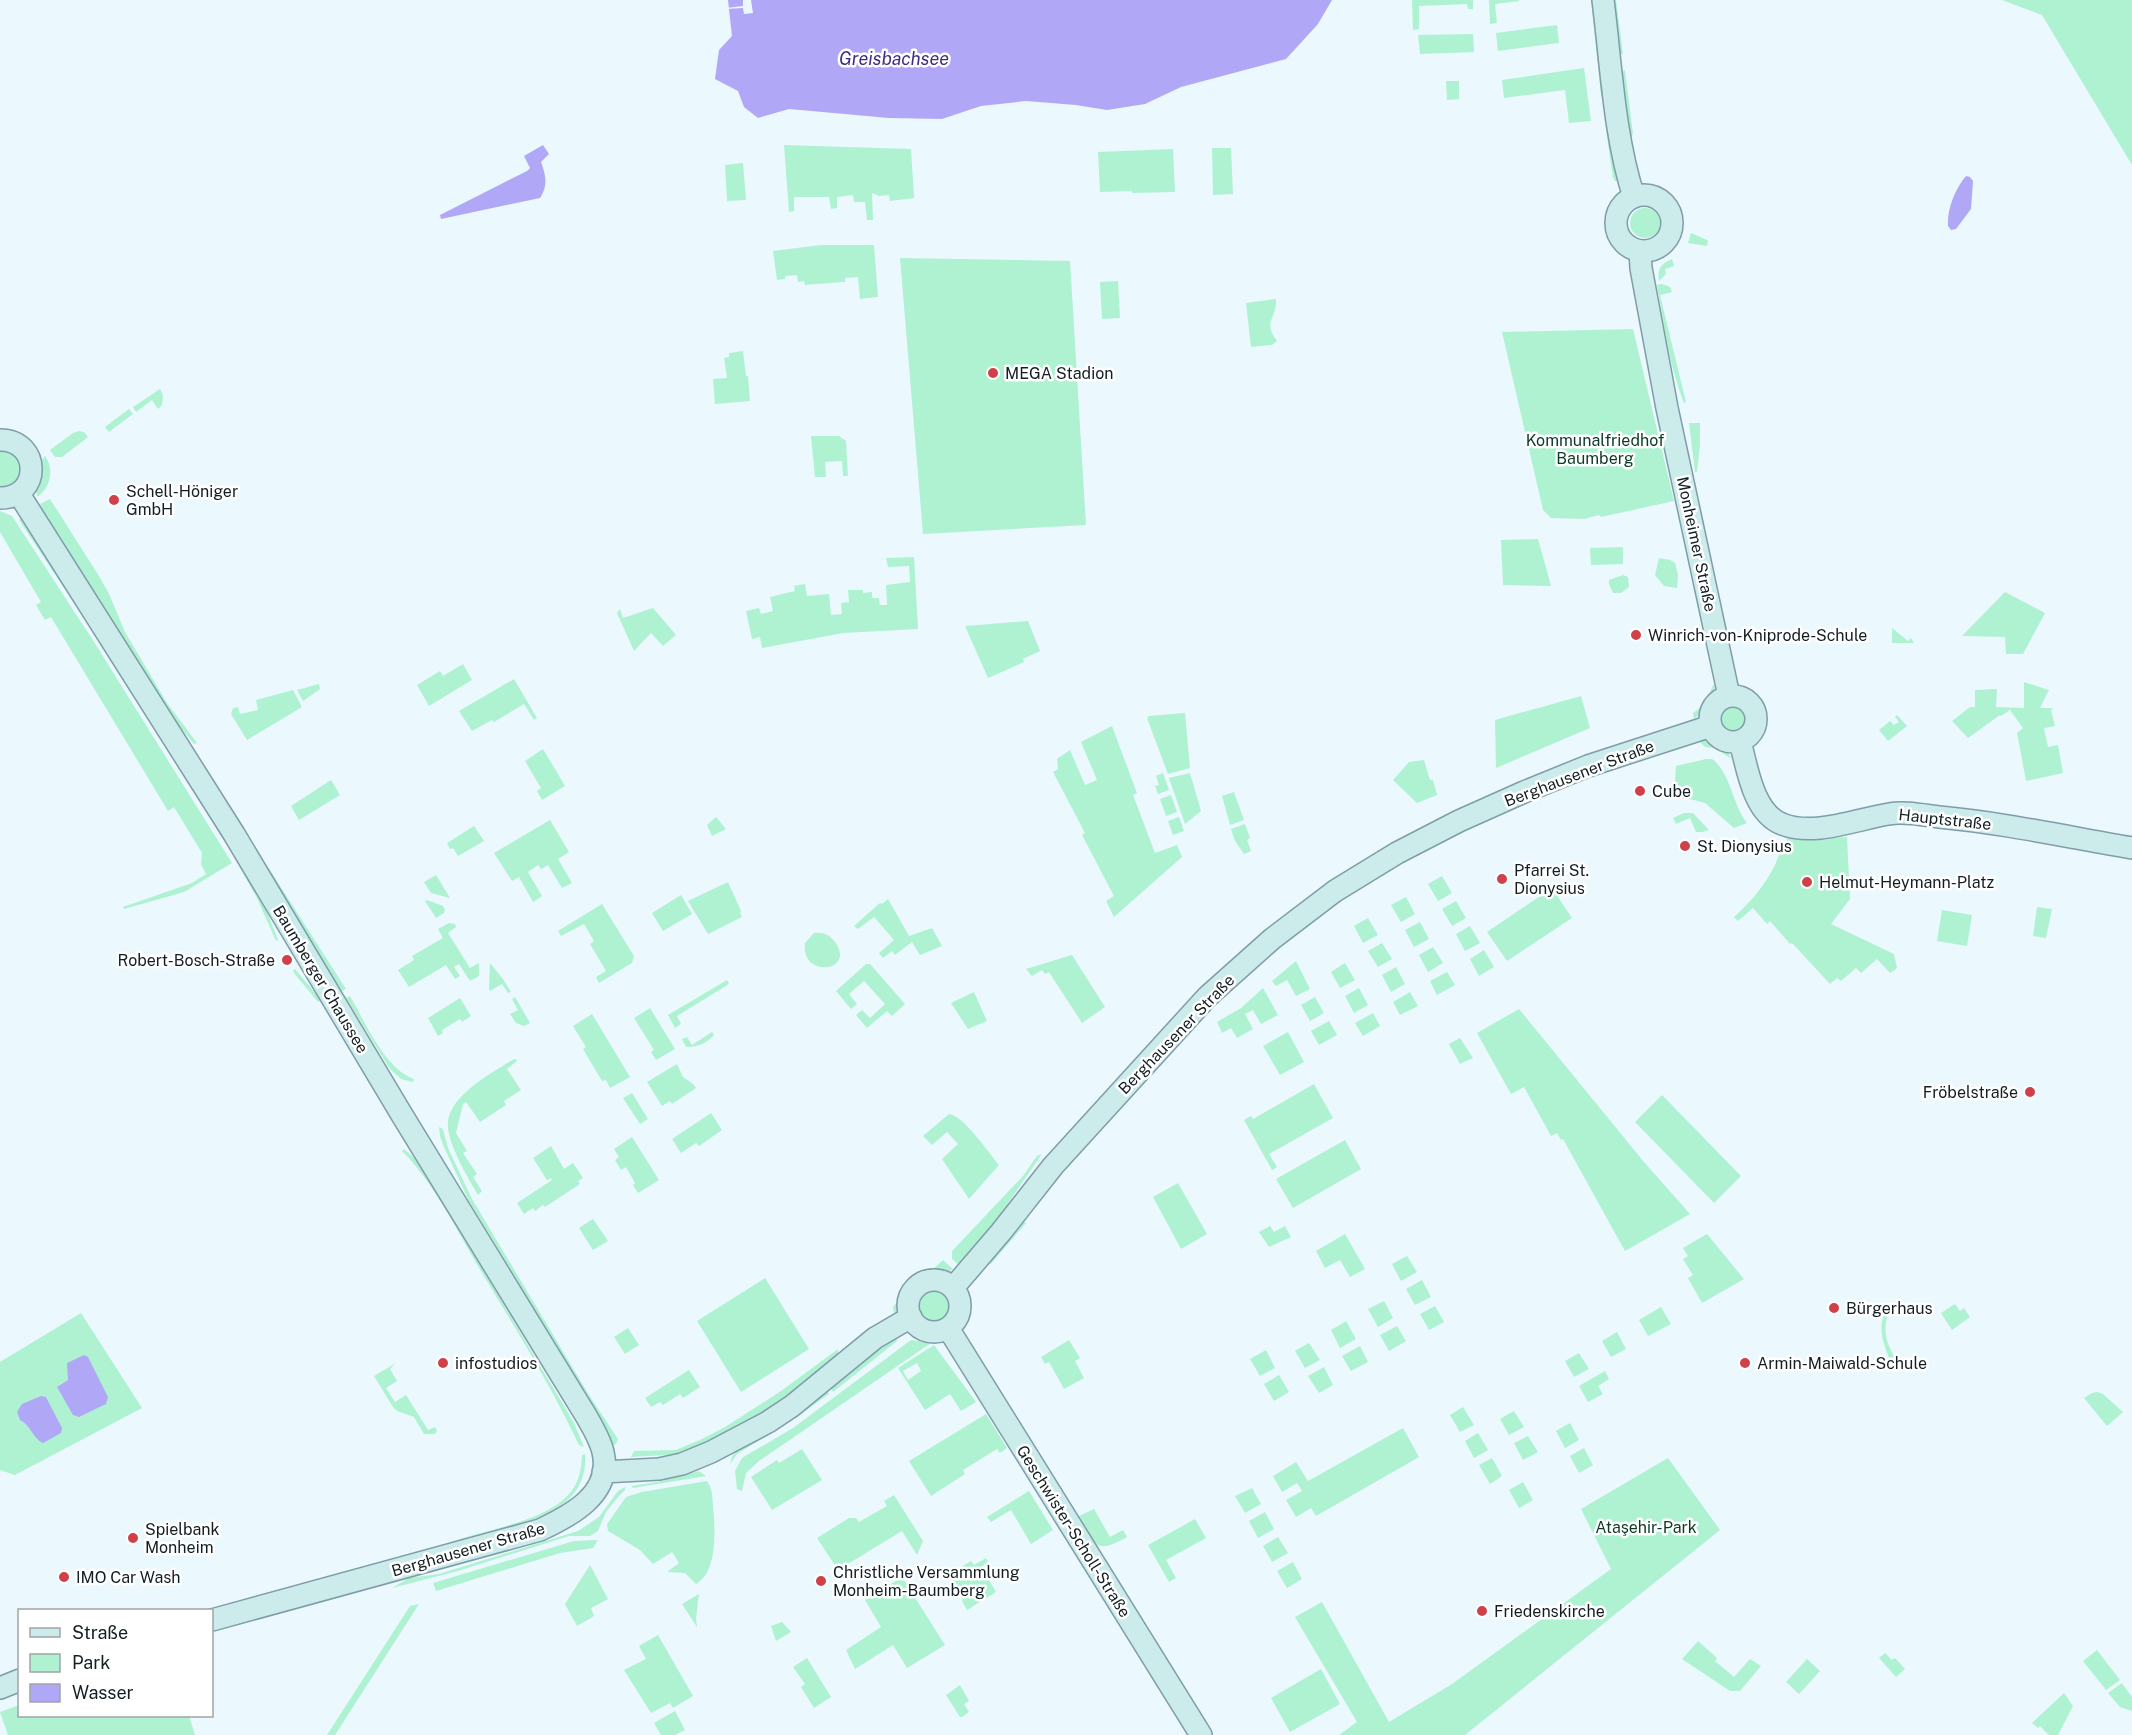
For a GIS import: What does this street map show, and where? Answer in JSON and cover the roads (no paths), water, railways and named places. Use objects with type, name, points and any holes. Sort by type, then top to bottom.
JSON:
[{"type":"street","points":[[1603,0],[1613,86],[1626,168],[1634,197]]},
{"type":"street","points":[[1634,197],[1657,198],[1668,209],[1672,222],[1670,234],[1662,245],[1648,251],[1640,251],[1628,246],[1623,242],[1617,230],[1619,210],[1634,197]]},
{"type":"street","name":"Monheimer Straße","points":[[1640,251],[1661,378],[1729,696]]},
{"type":"street","points":[[0,440],[19,444],[31,461],[30,479],[10,496]]},
{"type":"street","name":"Baumberger Chaussee","points":[[10,496],[234,834],[406,1122],[595,1431],[603,1453],[603,1472]]},
{"type":"street","points":[[1729,696],[1744,698],[1750,702],[1756,716],[1751,734],[1740,741],[1725,741],[1719,738],[1711,726],[1711,710],[1722,698],[1729,696]]},
{"type":"street","name":"Berghausener Straße","points":[[953,1288],[1053,1166],[1207,996],[1272,939],[1335,891],[1397,853],[1459,821],[1524,792],[1588,766],[1711,726]]},
{"type":"street","name":"Hauptstraße","points":[[1740,741],[1761,806],[1781,824],[1798,827],[1829,827],[1891,813],[1921,815],[1967,820],[2132,848]]},
{"type":"street","points":[[931,1280],[946,1283],[953,1288],[957,1294],[960,1309],[958,1316],[948,1328],[932,1331],[923,1329],[911,1317],[909,1301],[916,1287],[931,1280]]},
{"type":"street","points":[[603,1472],[659,1469],[682,1464],[711,1452],[768,1422],[792,1406],[875,1338],[911,1317]]},
{"type":"street","name":"Geschwister-Scholl-Straße","points":[[948,1328],[1201,1735]]},
{"type":"street","name":"Berghausener Straße","points":[[213,1620],[540,1530],[578,1511],[597,1489],[603,1472]]},
{"type":"street","points":[[0,1688],[18,1681]]},
{"type":"water","name":"Greisbachsee","points":[[728,0],[1332,0],[1318,24],[1286,59],[1181,87],[1145,104],[1107,110],[1026,101],[981,106],[942,119],[889,118],[789,109],[758,118],[744,107],[738,91],[715,79],[719,50],[732,36]]},
{"type":"water","points":[[543,145],[549,154],[541,162],[545,180],[540,198],[441,219],[440,215],[527,171],[530,168],[524,156]]},
{"type":"water","points":[[1966,176],[1973,181],[1971,209],[1956,229],[1951,230],[1948,226],[1950,206]]},
{"type":"water","points":[[84,1355],[88,1357],[108,1397],[106,1404],[79,1417],[73,1415],[57,1387],[68,1380],[67,1363]]},
{"type":"water","points":[[41,1396],[46,1397],[62,1428],[61,1433],[43,1443],[20,1420],[17,1412],[22,1404]]},
{"type":"place","name":"MEGA Stadion","points":[[993,373]]},
{"type":"place","name":"Schell-Höniger GmbH","points":[[114,500]]},
{"type":"place","name":"Winrich-von-Kniprode-Schule","points":[[1636,635]]},
{"type":"place","name":"Cube","points":[[1640,791]]},
{"type":"place","name":"St. Dionysius","points":[[1685,846]]},
{"type":"place","name":"Pfarrei St. Dionysius","points":[[1502,879]]},
{"type":"place","name":"Helmut-Heymann-Platz","points":[[1807,882]]},
{"type":"place","name":"Robert-Bosch-Straße","points":[[287,960]]},
{"type":"place","name":"Fröbelstraße","points":[[2030,1092]]},
{"type":"place","name":"Bürgerhaus","points":[[1834,1308]]},
{"type":"place","name":"infostudios","points":[[443,1363]]},
{"type":"place","name":"Armin-Maiwald-Schule","points":[[1745,1363]]},
{"type":"place","name":"Spielbank Monheim","points":[[133,1538]]},
{"type":"place","name":"IMO Car Wash","points":[[64,1577]]},
{"type":"place","name":"Christliche Versammlung Monheim-Baumberg","points":[[821,1581]]},
{"type":"place","name":"Friedenskirche","points":[[1482,1611]]},
{"type":"park label","name":"Kommunalfriedhof Baumberg","points":[[1595,449]]},
{"type":"park label","name":"Ataşehir-Park","points":[[1646,1527]]}]
